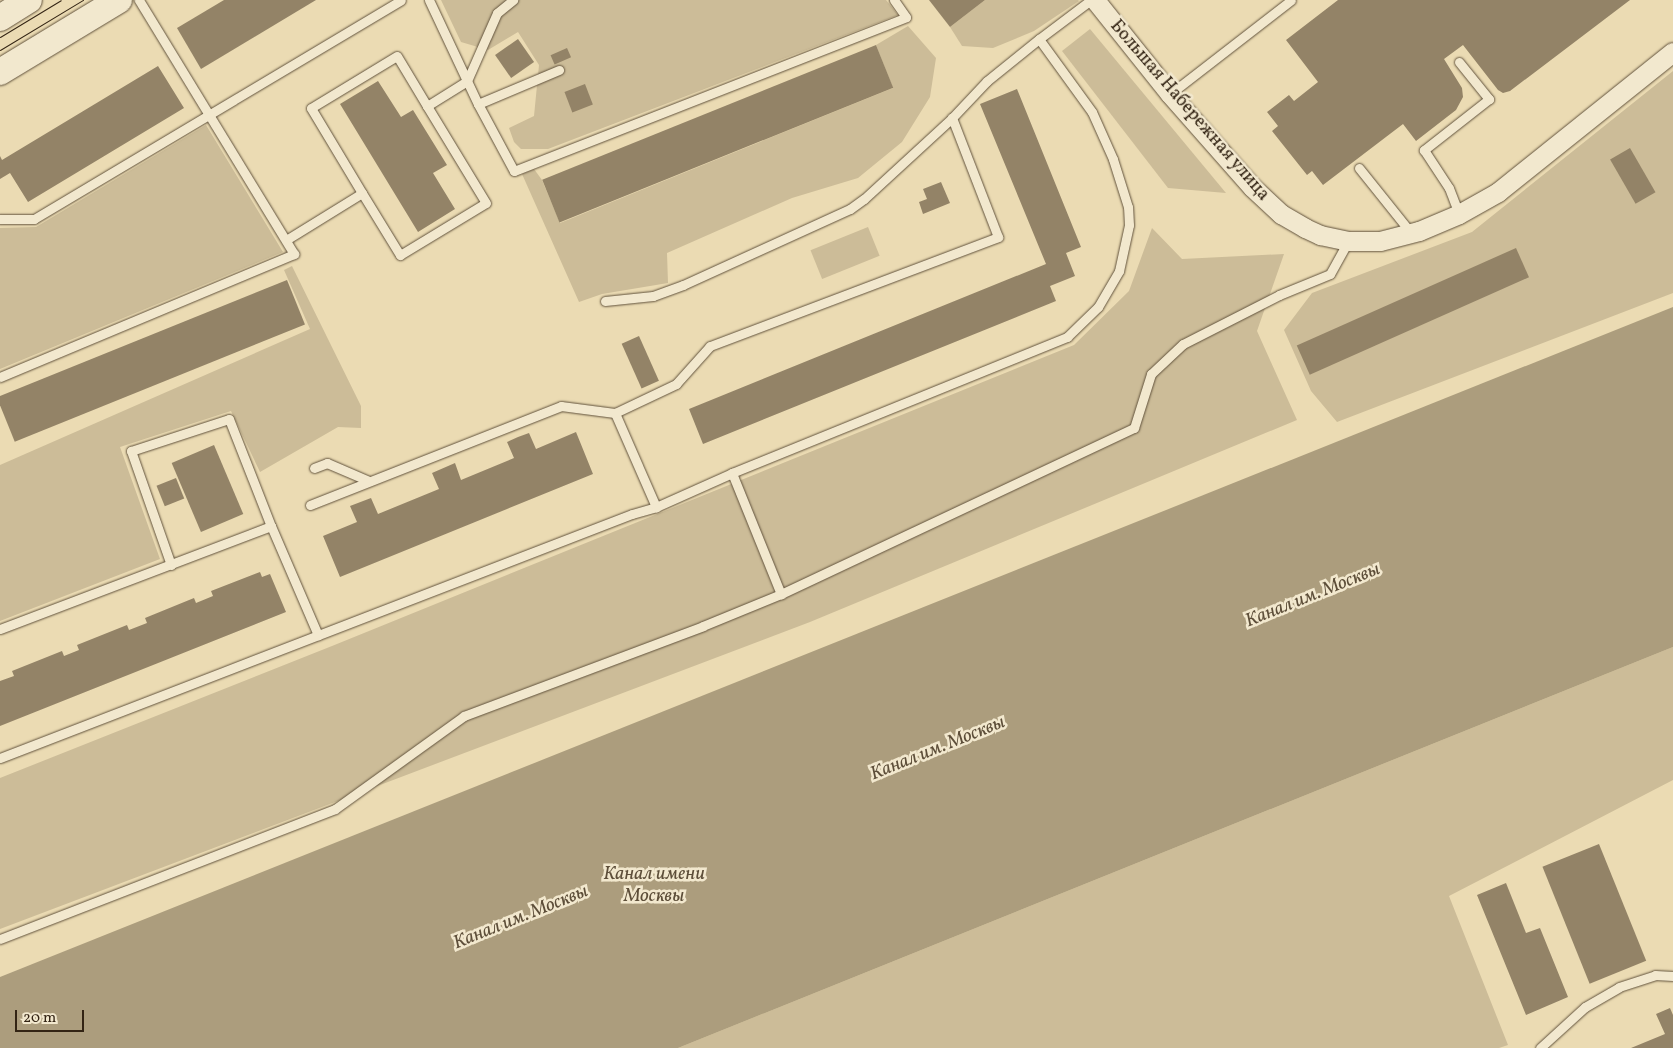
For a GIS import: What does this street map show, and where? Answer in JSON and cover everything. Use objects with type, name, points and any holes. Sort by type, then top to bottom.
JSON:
[{"type":"main road","points":[[0,18],[29,0]]},
{"type":"main road","points":[[0,72],[119,0]]},
{"type":"street","name":"Большая Набережная улица","points":[[1095,0],[1170,94],[1252,187],[1281,214],[1320,235],[1348,241],[1380,240],[1411,233],[1459,214],[1504,187],[1673,52]]},
{"type":"lane","points":[[0,377],[294,254],[139,0]]},
{"type":"lane","points":[[0,219],[34,218],[402,0]]},
{"type":"lane","points":[[429,0],[478,104],[514,171],[906,16],[894,0]]},
{"type":"lane","points":[[427,106],[467,81],[497,13],[513,0]]},
{"type":"lane","points":[[605,301],[653,296],[683,285],[850,209],[864,199],[952,118],[987,81],[1090,0]]},
{"type":"lane","points":[[1170,94],[1290,0]]},
{"type":"lane","points":[[0,758],[632,514],[656,507],[732,473],[1066,337],[1098,307],[1119,271],[1129,225],[1128,207],[1113,159],[1092,112],[1039,39]]},
{"type":"lane","points":[[397,56],[486,203],[400,255],[362,193],[311,108],[397,56]]},
{"type":"lane","points":[[1459,62],[1489,99],[1424,150],[1449,188],[1459,214]]},
{"type":"lane","points":[[478,104],[559,70]]},
{"type":"lane","points":[[310,505],[561,406],[616,413],[676,384],[710,346],[998,237],[952,118]]},
{"type":"lane","points":[[1359,168],[1411,233]]},
{"type":"lane","points":[[286,240],[362,193]]},
{"type":"lane","points":[[0,939],[335,808],[464,716],[703,626],[781,594],[1134,428],[1151,374],[1183,344],[1279,295],[1330,274],[1348,241]]},
{"type":"lane","points":[[616,413],[656,507]]},
{"type":"lane","points":[[171,565],[131,451],[229,420],[271,526],[318,635]]},
{"type":"lane","points":[[314,468],[327,463],[369,481]]},
{"type":"lane","points":[[732,473],[781,594]]},
{"type":"lane","points":[[0,629],[271,526]]},
{"type":"lane","points":[[1540,1048],[1585,1007],[1619,987],[1655,975],[1673,976]]},
{"type":"shaded area","points":[[441,0],[886,0],[898,15],[548,149],[521,149],[514,142],[509,128],[534,116],[539,65],[518,32],[488,50],[461,42]]},
{"type":"shaded area","points":[[985,0],[1079,1],[1034,31],[993,48],[962,46],[950,27]]},
{"type":"shaded area","points":[[908,26],[936,58],[930,97],[902,142],[858,178],[792,198],[667,253],[668,283],[602,294],[579,302],[522,174],[534,169],[542,180],[560,223],[893,88],[876,45]]},
{"type":"shaded area","points":[[1090,29],[1226,193],[1168,188],[1062,51]]},
{"type":"shaded area","points":[[1673,71],[1673,293],[1337,422],[1311,391],[1284,330],[1312,293],[1472,232]]},
{"type":"shaded area","points":[[206,125],[283,252],[0,369],[0,228],[36,227]]},
{"type":"shaded area","points":[[868,227],[880,256],[822,279],[811,250]]},
{"type":"shaded area","points":[[1152,228],[1182,259],[1284,254],[1257,331],[1297,420],[810,622],[0,929],[0,778],[332,646],[1074,345],[1129,291]]},
{"type":"shaded area","points":[[292,266],[361,406],[361,428],[338,427],[260,472],[231,411],[120,447],[160,559],[0,621],[0,465],[310,329],[284,270]]},
{"type":"shaded area","points":[[1673,647],[1673,780],[1449,896],[1508,1045],[1499,1048],[678,1048]]},
{"type":"water","name":"Канал имени Москвы","points":[[1673,307],[1673,647],[678,1048],[0,1048],[0,977]]},
{"type":"building","points":[[224,0],[316,0],[201,69],[177,28]]},
{"type":"building","points":[[929,0],[985,0],[950,27]]},
{"type":"building","points":[[1338,0],[1630,0],[1510,91],[1503,93],[1498,90],[1463,45],[1444,59],[1462,88],[1463,97],[1456,110],[1416,141],[1403,124],[1323,185],[1312,171],[1307,175],[1272,131],[1278,126],[1267,112],[1289,95],[1294,101],[1318,82],[1286,40]]},
{"type":"building","points":[[518,39],[534,62],[511,78],[495,55]]},
{"type":"building","points":[[876,45],[893,88],[559,223],[542,180]]},
{"type":"building","points":[[567,48],[571,57],[555,64],[551,55]]},
{"type":"building","points":[[158,66],[184,108],[28,202],[10,173],[0,179],[0,156],[2,160]]},
{"type":"building","points":[[378,81],[401,117],[413,110],[447,165],[433,173],[455,209],[418,232],[340,104]]},
{"type":"building","points":[[585,84],[593,105],[572,112],[564,92]]},
{"type":"building","points":[[1017,89],[1081,247],[1066,253],[1075,276],[1050,286],[1056,301],[703,444],[689,409],[1046,264],[980,104]]},
{"type":"building","points":[[1630,148],[1656,192],[1636,204],[1610,160]]},
{"type":"building","points":[[941,182],[950,203],[923,214],[919,202],[927,199],[923,189]]},
{"type":"building","points":[[1516,248],[1529,277],[1310,375],[1297,346]]},
{"type":"building","points":[[287,280],[305,325],[15,442],[0,405],[0,396]]},
{"type":"building","points":[[639,336],[659,381],[642,388],[622,344]]},
{"type":"building","points":[[576,432],[593,474],[340,577],[323,536],[357,522],[350,506],[371,498],[378,514],[439,489],[432,473],[455,463],[461,480],[514,458],[507,442],[518,437],[529,433],[536,449]]},
{"type":"building","points":[[214,445],[243,514],[201,532],[172,463]]},
{"type":"building","points":[[176,478],[184,498],[165,506],[157,486]]},
{"type":"building","points":[[260,572],[262,577],[270,574],[286,612],[0,726],[0,681],[14,676],[12,671],[62,651],[64,656],[79,650],[77,645],[127,625],[129,630],[147,623],[145,618],[194,598],[196,603],[213,596],[211,591]]},
{"type":"building","points":[[1599,844],[1646,961],[1590,984],[1542,867]]},
{"type":"building","points":[[1506,883],[1526,933],[1540,928],[1568,997],[1526,1015],[1477,895]]},
{"type":"building","points":[[1670,1008],[1673,1015],[1673,1048],[1631,1048],[1665,1034],[1656,1014]]},
{"type":"tram line","points":[[0,37],[61,0]]},
{"type":"tram line","points":[[0,50],[83,0]]},
{"type":"water label","name":"Канал им. Москвы","points":[[1313,596]]},
{"type":"water label","name":"Канал им. Москвы","points":[[938,749]]},
{"type":"water label","name":"Канал им. Москвы","points":[[521,918]]}]
